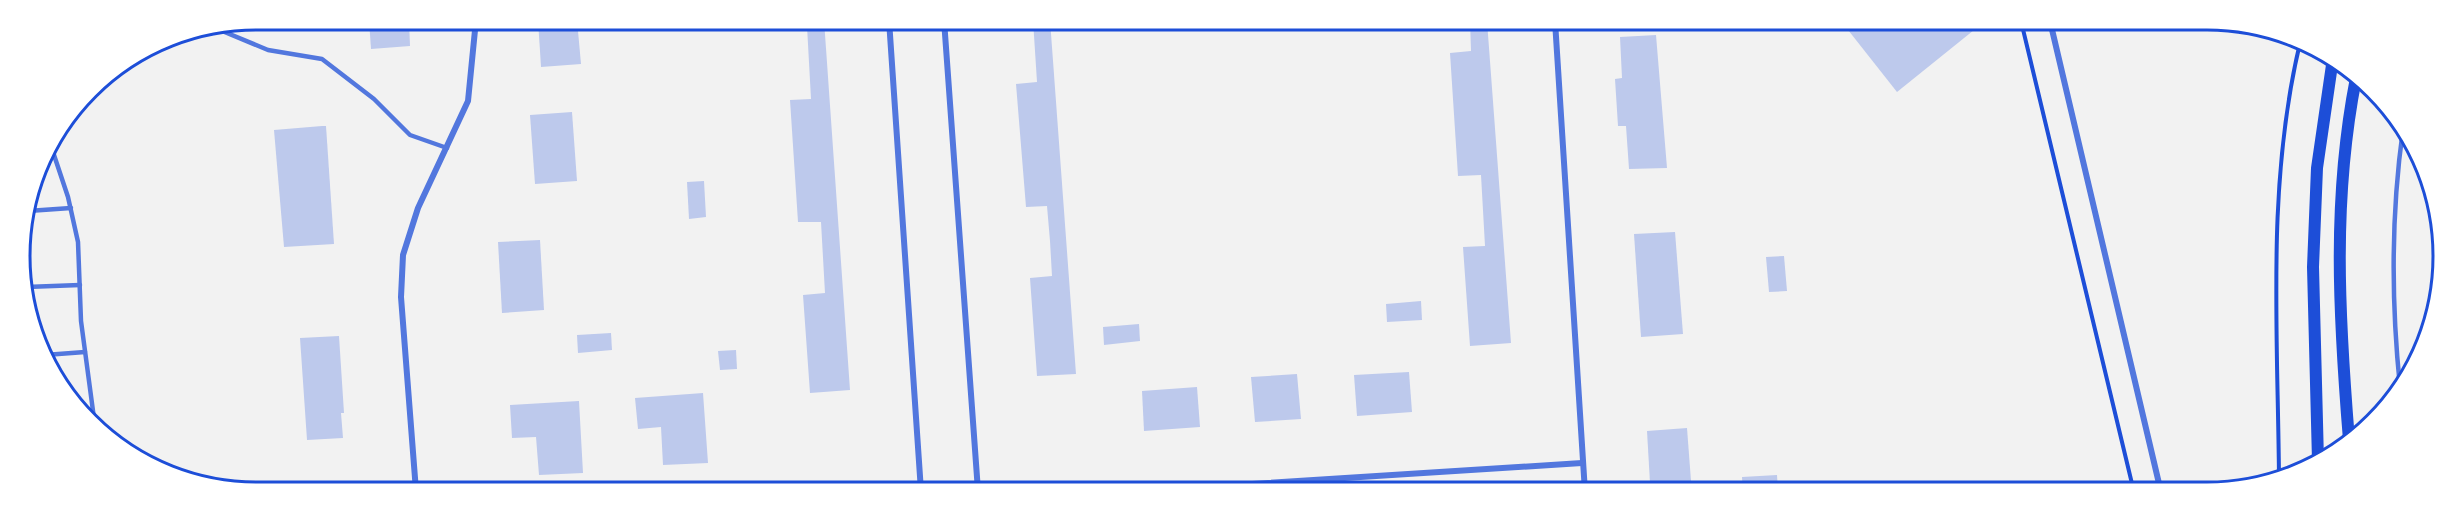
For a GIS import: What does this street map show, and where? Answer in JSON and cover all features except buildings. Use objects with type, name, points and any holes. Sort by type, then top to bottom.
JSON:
[{"type":"main road","points":[[2318,453],[2313,267],[2317,168],[2332,67]]},
{"type":"main road","points":[[2349,432],[2338,262],[2343,162],[2355,85]]},
{"type":"street","points":[[415,482],[401,297],[403,255],[418,208],[468,101],[476,30]]},
{"type":"street","points":[[890,30],[920,482]]},
{"type":"street","points":[[945,30],[977,482]]},
{"type":"street","points":[[1556,30],[1584,482]]},
{"type":"street","points":[[2051,30],[2160,482]]},
{"type":"street","points":[[1283,482],[1582,463]]},
{"type":"lane","points":[[226,32],[268,50],[322,59],[374,99],[410,135],[447,148]]},
{"type":"lane","points":[[2399,376],[2394,332],[2392,263],[2395,198],[2402,141]]},
{"type":"lane","points":[[54,155],[71,208],[79,252],[79,299],[93,413]]},
{"type":"lane","points":[[34,211],[71,208]]},
{"type":"lane","points":[[32,287],[80,285]]},
{"type":"lane","points":[[52,354],[85,352]]},
{"type":"path","points":[[2022,30],[2132,482]]},
{"type":"path","points":[[2279,470],[2277,199],[2291,78],[2298,49]]}]
